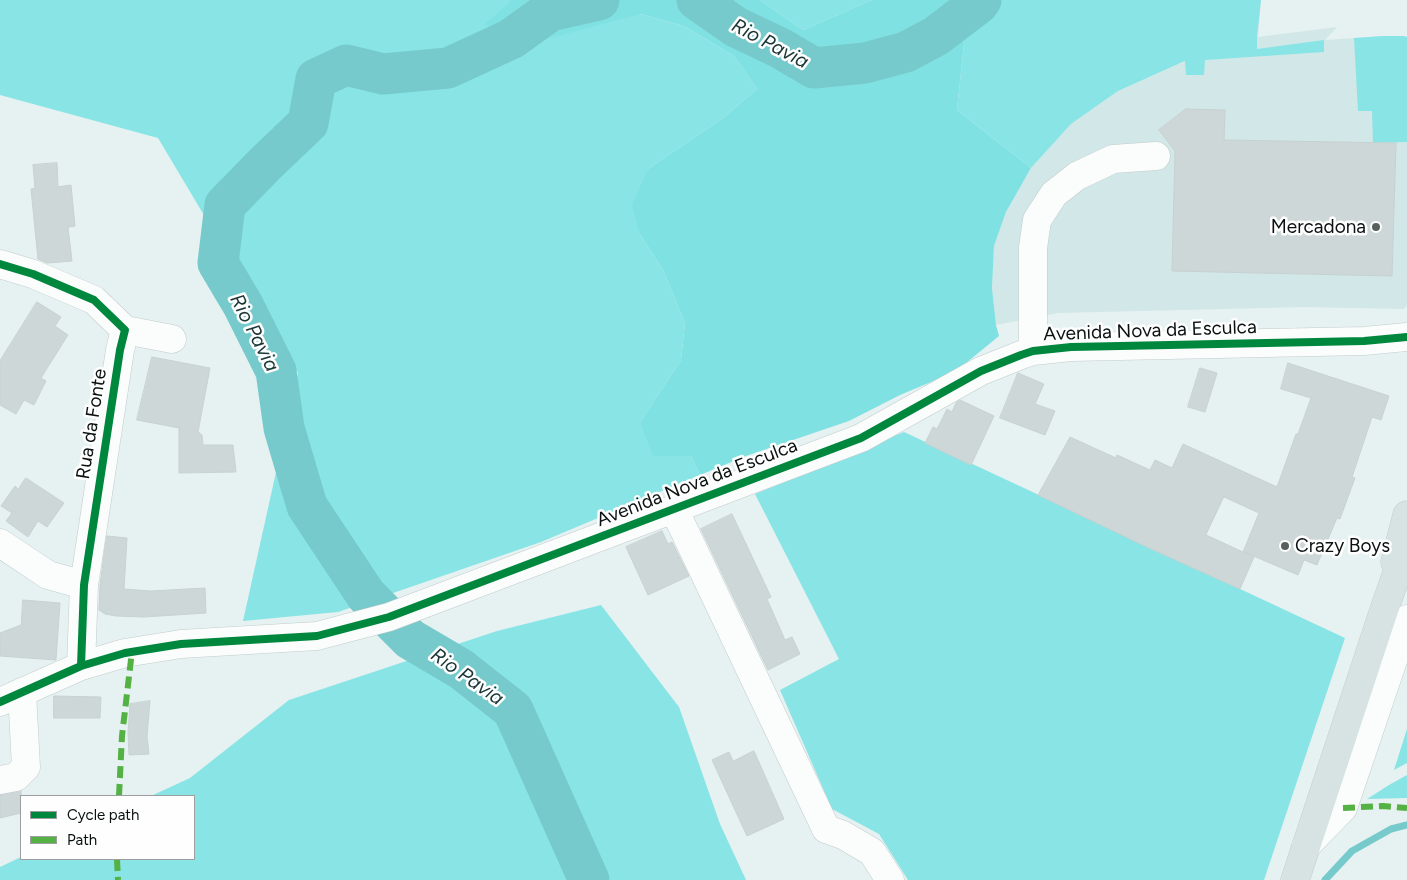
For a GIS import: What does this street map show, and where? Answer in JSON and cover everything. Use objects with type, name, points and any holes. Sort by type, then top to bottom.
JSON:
[{"type":"main road","points":[[1395,616],[1403,528],[1407,515]]},
{"type":"main road","points":[[1295,880],[1306,846],[1395,616],[1407,544]]},
{"type":"street","points":[[1034,351],[1033,248],[1037,220],[1054,194],[1077,176],[1113,159],[1156,156]]},
{"type":"street","points":[[0,264],[33,274],[94,300],[125,330],[172,339]]},
{"type":"street","name":"Rua da Fonte","points":[[80,666],[84,585],[125,330]]},
{"type":"street","name":"Avenida Nova da Esculca","points":[[11,697],[80,666],[124,653],[181,644],[316,636],[392,615],[861,438],[981,371],[1034,351],[1072,347],[1364,341],[1407,337]]},
{"type":"street","name":"Avenida Nova da Esculca","points":[[1364,341],[1407,352]]},
{"type":"street","points":[[674,509],[826,829],[843,834],[872,852],[890,880]]},
{"type":"street","points":[[0,543],[48,575],[84,585]]},
{"type":"street","points":[[0,780],[16,777],[26,767],[11,697]]},
{"type":"shaded area","points":[[0,0],[641,0],[640,14],[684,26],[734,56],[757,89],[723,118],[648,169],[639,233],[663,270],[685,323],[681,360],[640,422],[691,456],[700,475],[541,542],[338,612],[243,621],[298,373],[158,138],[0,95]]},
{"type":"shaded area","points":[[512,0],[760,0],[803,30],[872,0],[949,0],[964,43],[957,110],[1031,168],[1006,212],[994,246],[992,288],[999,336],[955,372],[900,395],[849,421],[746,456],[700,475],[691,456],[653,456],[640,422],[681,360],[685,323],[663,270],[639,233],[632,205],[648,169],[723,118],[757,89],[734,56],[684,26],[640,14],[550,38],[484,25]]},
{"type":"shaded area","points":[[760,0],[872,0],[803,30]]},
{"type":"shaded area","points":[[949,0],[1261,0],[1257,49],[1324,40],[1324,52],[1205,60],[1204,75],[1186,75],[1185,61],[1118,91],[1071,124],[1031,168],[957,110],[964,43]]},
{"type":"shaded area","points":[[1183,0],[1261,0],[1258,37],[1337,27],[1325,40],[1384,36],[1407,37],[1407,306],[1403,309],[1304,307],[1058,313],[996,325],[992,288],[994,246],[1006,212],[1031,168],[1071,124],[1118,91],[1186,61]]},
{"type":"shaded area","points":[[1407,37],[1407,142],[1373,143],[1372,111],[1358,111],[1354,38]]},
{"type":"shaded area","points":[[904,432],[1345,638],[1264,880],[908,880],[879,834],[832,809],[780,690],[839,659],[755,494]]},
{"type":"shaded area","points":[[601,605],[679,707],[720,824],[746,880],[0,880],[0,867],[20,857],[20,860],[195,860],[195,795],[153,795],[190,778],[289,700],[497,631]]},
{"type":"shaded area","points":[[1407,729],[1407,763],[1394,770]]},
{"type":"shaded area","points":[[1407,775],[1407,798],[1367,799],[1389,785]]},
{"type":"building","points":[[1186,109],[1225,110],[1224,140],[1396,143],[1392,276],[1172,271],[1175,151],[1159,130]]},
{"type":"building","points":[[57,163],[58,187],[71,185],[75,226],[68,227],[72,261],[47,263],[38,259],[31,189],[35,188],[33,165]]},
{"type":"building","points":[[37,302],[61,317],[55,326],[68,335],[41,378],[46,381],[34,405],[24,400],[16,414],[0,405],[0,361]]},
{"type":"building","points":[[152,357],[210,368],[198,432],[202,435],[203,445],[233,445],[236,472],[179,473],[179,428],[137,420]]},
{"type":"building","points":[[1288,363],[1389,396],[1381,420],[1372,417],[1352,477],[1355,478],[1340,519],[1337,518],[1317,565],[1304,560],[1298,575],[1244,552],[1254,557],[1240,589],[1038,495],[1070,437],[1116,458],[1117,455],[1150,470],[1155,460],[1172,468],[1183,444],[1277,487],[1311,398],[1281,389]],"holes":[[[1224,497],[1259,513],[1243,552],[1206,535]]]},
{"type":"building","points":[[1200,368],[1217,373],[1205,412],[1188,407]]},
{"type":"building","points":[[1018,373],[1044,384],[1035,404],[1055,411],[1045,435],[1000,418]]},
{"type":"building","points":[[960,400],[994,416],[971,465],[925,443],[933,427],[937,429],[947,409],[952,412],[956,403]]},
{"type":"building","points":[[26,478],[64,503],[47,527],[38,521],[28,537],[6,521],[12,513],[1,506],[15,486],[18,489]]},
{"type":"building","points":[[732,514],[771,597],[767,599],[785,640],[792,637],[800,654],[768,670],[701,529]]},
{"type":"building","points":[[662,531],[668,544],[672,542],[689,576],[648,595],[626,547]]},
{"type":"building","points":[[107,536],[127,538],[124,589],[151,591],[205,588],[206,613],[144,617],[116,616],[105,614],[99,610],[100,586]]},
{"type":"building","points":[[23,600],[60,603],[56,660],[0,656],[0,633],[21,625]]},
{"type":"building","points":[[54,696],[101,697],[100,718],[54,718]]},
{"type":"building","points":[[150,701],[147,736],[149,754],[129,755],[130,704]]},
{"type":"building","points":[[754,751],[784,819],[747,836],[712,760],[729,752],[733,761]]},
{"type":"building","points":[[21,791],[20,813],[0,818],[0,795]]},
{"type":"waterway","name":"Rio Pavia","points":[[589,880],[513,710],[461,669],[410,639],[366,595],[307,506],[284,428],[276,371],[243,305],[218,263],[225,205],[308,123],[316,79],[346,65],[383,74],[448,68],[511,39],[550,11],[599,0]]},
{"type":"waterway","name":"Rio Pavia","points":[[697,0],[736,27],[780,48],[814,68],[865,63],[906,52],[936,36],[981,0]]},
{"type":"waterway","name":"Rio Pavia","points":[[1325,880],[1352,851],[1391,829],[1407,825]]},
{"type":"marked path","points":[[119,795],[122,736],[132,651]]},
{"type":"marked path","points":[[1343,808],[1383,806],[1407,808]]},
{"type":"marked path","points":[[117,860],[118,880]]},
{"type":"cycle path","points":[[0,264],[33,274],[94,300],[125,330],[120,350],[84,585],[81,666]]},
{"type":"cycle path","points":[[0,702],[81,666],[125,653],[181,644],[317,636],[389,617],[861,438],[981,371],[1033,351],[1071,347],[1364,341],[1407,337]]},
{"type":"place","name":"Mercadona","points":[[1376,227]]},
{"type":"place","name":"Crazy Boys","points":[[1285,546]]}]
